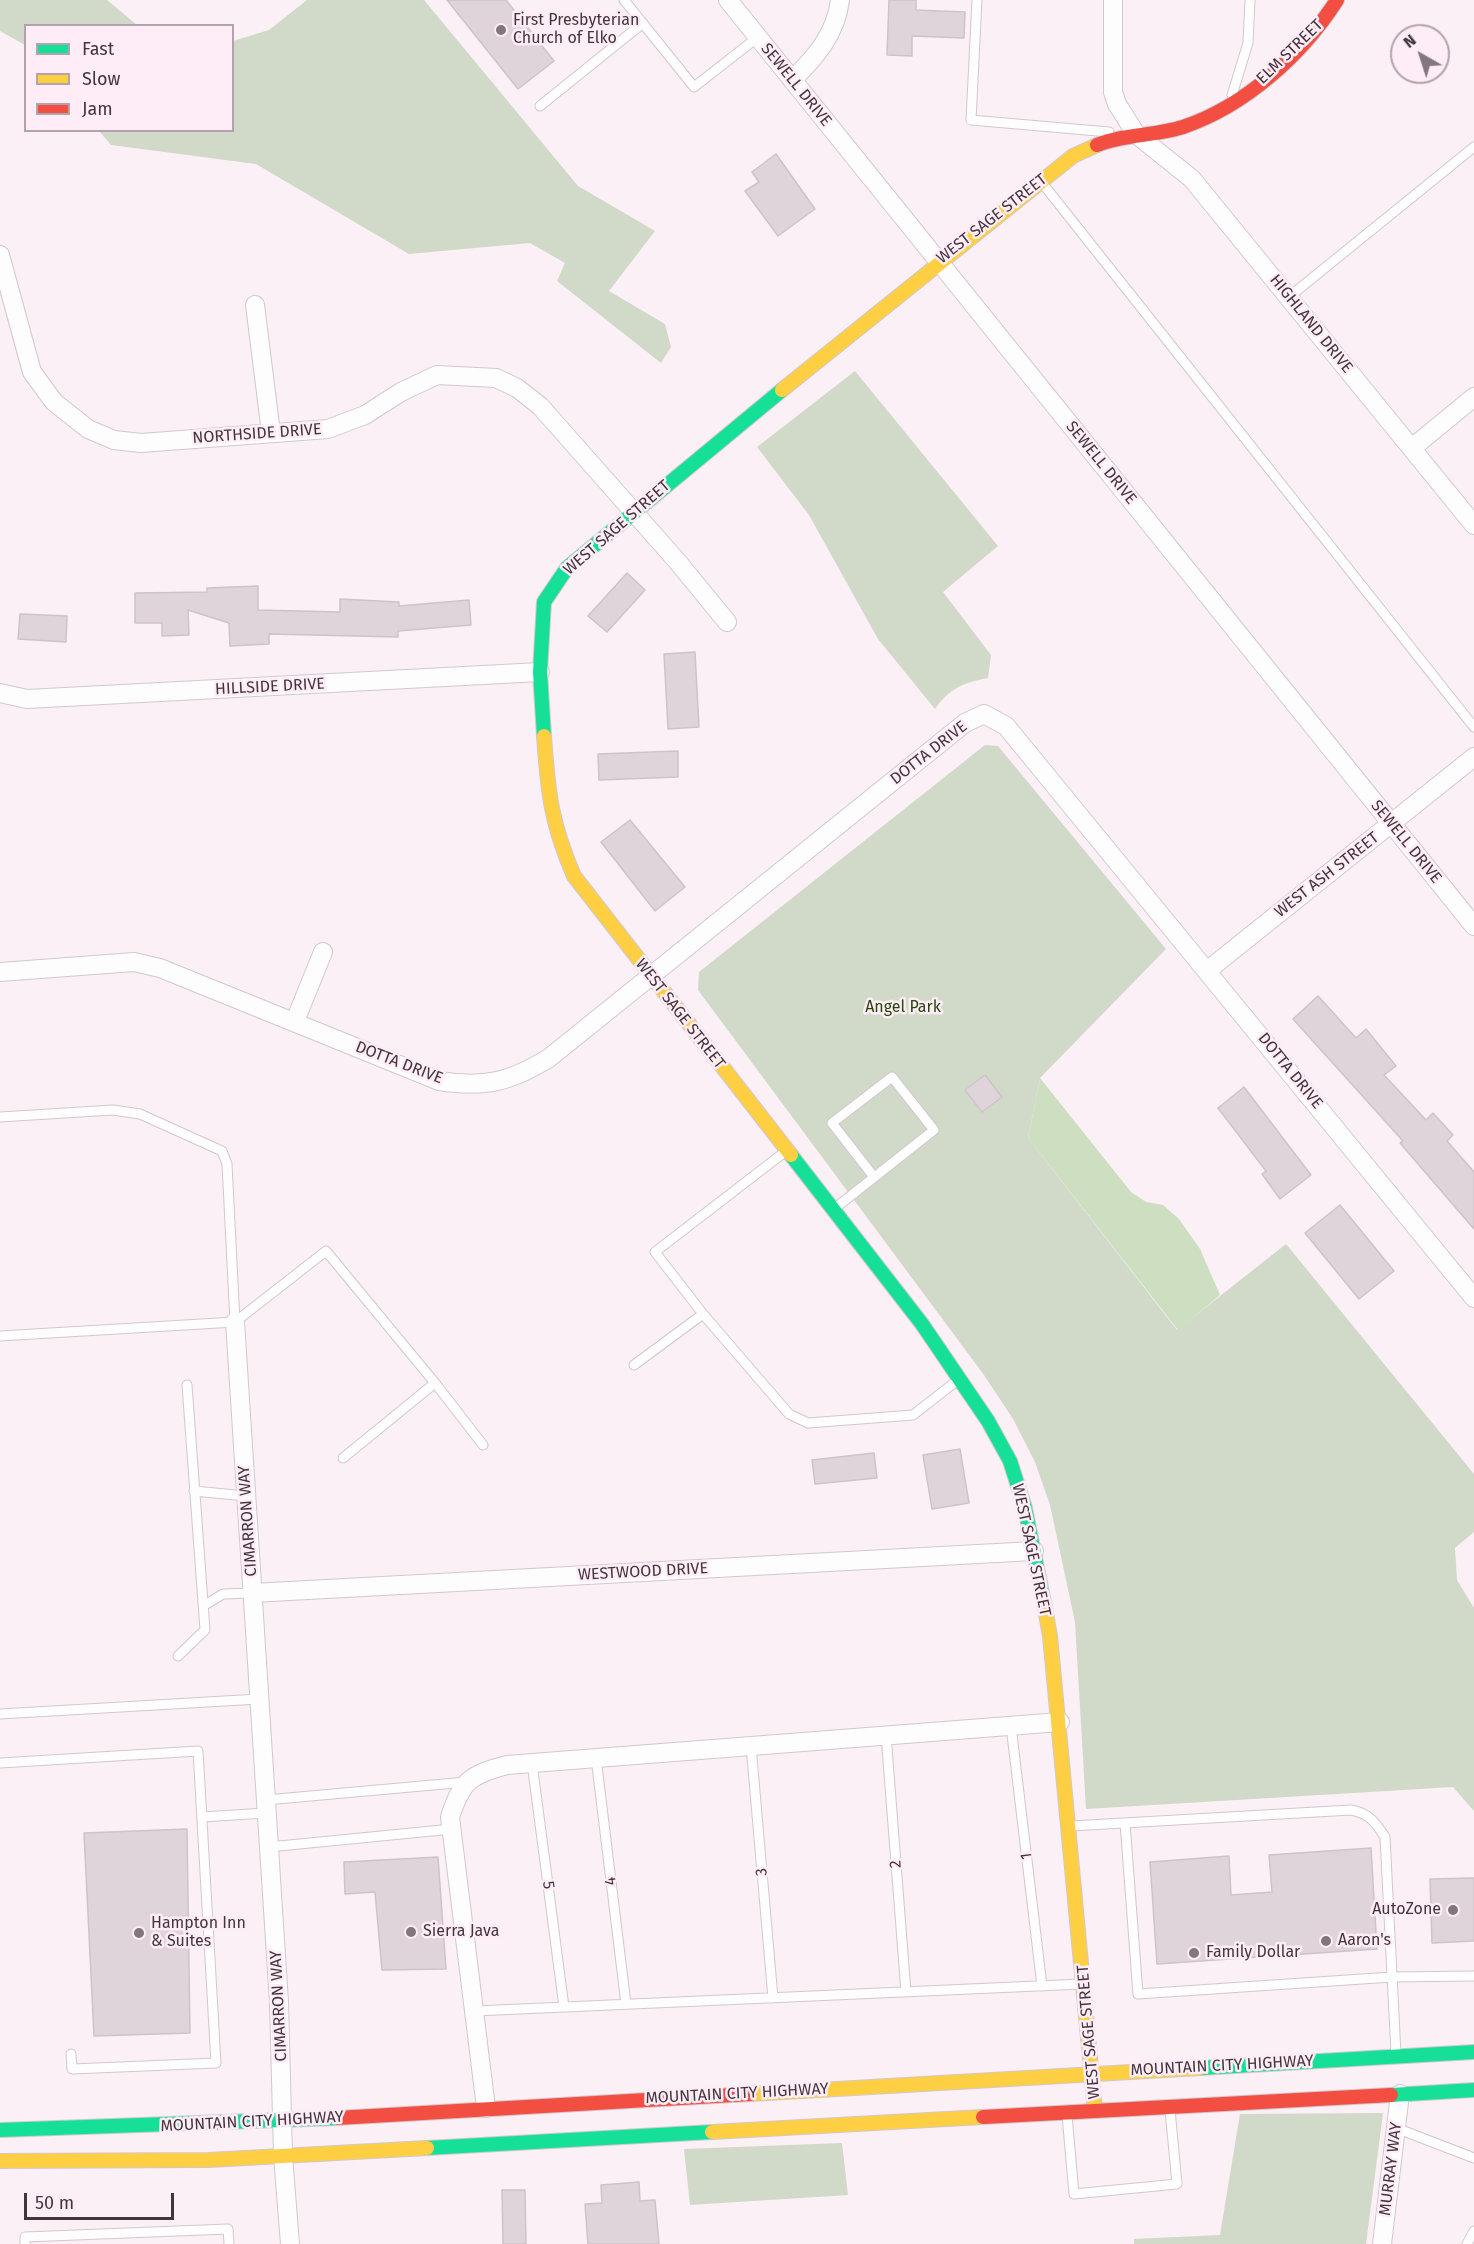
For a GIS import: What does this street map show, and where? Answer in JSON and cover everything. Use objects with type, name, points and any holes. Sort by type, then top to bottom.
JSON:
[{"type":"main road","name":"ELM STREET","points":[[1136,134],[1182,127],[1228,106],[1273,73],[1322,25],[1337,0]]},
{"type":"main road","name":"WEST SAGE STREET","points":[[1095,2111],[1085,1984],[1050,1636],[1025,1508],[1010,1461],[960,1378],[922,1324],[574,876],[558,839],[549,801],[540,672],[544,602],[567,568],[938,262],[1073,156],[1105,142],[1136,134]]},
{"type":"main road","name":"MOUNTAIN CITY HIGHWAY","points":[[0,2130],[285,2121],[1474,2052]]},
{"type":"main road","name":"MOUNTAIN CITY HIGHWAY","points":[[0,2161],[208,2160],[1474,2090]]},
{"type":"street","name":"SEWELL DRIVE","points":[[728,0],[1474,926]]},
{"type":"street","points":[[792,80],[818,55],[832,29],[840,0]]},
{"type":"street","name":"HIGHLAND DRIVE","points":[[1113,0],[1113,92],[1123,115],[1136,134],[1192,178],[1474,525]]},
{"type":"street","name":"NORTHSIDE DRIVE","points":[[0,255],[32,372],[54,402],[88,429],[114,440],[141,443],[328,429],[365,415],[436,375],[496,378],[517,388],[540,406],[727,622]]},
{"type":"street","points":[[255,305],[271,433]]},
{"type":"street","points":[[1412,448],[1474,397]]},
{"type":"street","name":"HILLSIDE DRIVE","points":[[0,693],[27,699],[540,672]]},
{"type":"street","name":"DOTTA DRIVE","points":[[0,972],[134,962],[160,968],[439,1081],[470,1086],[500,1082],[526,1072],[549,1058],[965,723],[984,714],[1006,726],[1208,970],[1474,1298]]},
{"type":"street","name":"WEST ASH STREET","points":[[1208,970],[1474,757]]},
{"type":"street","points":[[295,1022],[323,952]]},
{"type":"street","name":"CIMARRON WAY","points":[[235,1322],[269,1847],[285,2121],[283,2156],[290,2244]]},
{"type":"street","name":"WESTWOOD DRIVE","points":[[252,1593],[1034,1551]]},
{"type":"street","points":[[486,2109],[450,1817],[458,1793],[477,1773],[507,1765],[1060,1722]]},
{"type":"street","name":"MURRAY WAY","points":[[1382,2244],[1400,2094]]},
{"type":"lane","points":[[624,0],[694,87],[758,37]]},
{"type":"lane","points":[[977,0],[971,120],[1136,134]]},
{"type":"lane","points":[[1228,106],[1248,43],[1251,0]]},
{"type":"lane","points":[[540,106],[643,23]]},
{"type":"lane","points":[[1289,297],[1474,147]]},
{"type":"lane","points":[[1041,181],[1474,727]]},
{"type":"lane","points":[[832,1210],[934,1130],[892,1077],[832,1123],[874,1177]]},
{"type":"lane","name":"CIMARRON WAY","points":[[0,1118],[113,1110],[140,1114],[222,1151],[227,1164],[235,1322]]},
{"type":"lane","points":[[786,1151],[655,1252],[703,1314],[789,1414],[808,1423],[913,1415],[960,1378]]},
{"type":"lane","points":[[0,1336],[235,1322],[326,1251],[483,1445]]},
{"type":"lane","points":[[634,1365],[703,1314]]},
{"type":"lane","points":[[343,1458],[435,1383]]},
{"type":"lane","points":[[178,1656],[205,1630],[187,1385]]},
{"type":"lane","points":[[194,1491],[246,1496]]},
{"type":"lane","points":[[203,1606],[222,1594],[252,1593]]},
{"type":"lane","points":[[0,1714],[259,1699]]},
{"type":"lane","name":"1","points":[[1011,1725],[1042,1986]]},
{"type":"lane","name":"2","points":[[886,1735],[906,1992]]},
{"type":"lane","name":"3","points":[[751,1746],[773,1998]]},
{"type":"lane","points":[[0,1763],[198,1750],[216,2063],[72,2069],[71,2054]]},
{"type":"lane","name":"4","points":[[596,1758],[626,2004]]},
{"type":"lane","name":"5","points":[[532,1763],[564,2007]]},
{"type":"lane","points":[[202,1817],[266,1806],[466,1782]]},
{"type":"lane","points":[[1070,1826],[1351,1810],[1363,1812],[1376,1821],[1385,1837],[1396,2056]]},
{"type":"lane","points":[[1125,1823],[1138,1994],[1392,1977],[1474,1976]]},
{"type":"lane","points":[[269,1847],[452,1829]]},
{"type":"lane","points":[[475,2011],[1085,1984]]},
{"type":"lane","points":[[1067,2113],[1074,2194],[1177,2184],[1170,2107]]},
{"type":"lane","points":[[1396,2128],[1474,2158]]},
{"type":"lane","points":[[26,2244],[26,2237],[228,2229],[229,2244]]},
{"type":"lane","points":[[1467,2244],[1474,2231]]},
{"type":"green space","points":[[0,0],[107,0],[136,24],[24,24],[24,44],[0,31]]},
{"type":"green space","points":[[307,0],[424,0],[578,186],[655,231],[609,291],[665,324],[671,347],[661,363],[557,281],[565,263],[530,243],[409,254],[256,164],[111,145],[100,132],[234,132],[234,41],[269,30]]},
{"type":"green space","points":[[855,371],[998,546],[943,592],[991,655],[988,678],[952,691],[935,709],[878,639],[809,515],[757,447]]},
{"type":"green space","name":"Angel Park","points":[[985,745],[998,746],[1166,949],[1040,1078],[1028,1138],[1177,1330],[1286,1244],[1474,1474],[1474,1532],[1455,1548],[1457,1580],[1474,1608],[1474,1811],[1453,1787],[1086,1809],[1075,1622],[1050,1505],[1035,1462],[1013,1419],[984,1375],[698,990],[699,972]]},
{"type":"green space","points":[[1040,1078],[1131,1192],[1146,1202],[1163,1205],[1179,1219],[1200,1249],[1220,1295],[1178,1330],[1028,1138]]},
{"type":"green space","points":[[1383,2113],[1366,2244],[1134,2244],[1134,2239],[1220,2235],[1240,2114]]},
{"type":"green space","points":[[842,2143],[848,2195],[690,2205],[684,2149]]},
{"type":"building","name":"First Presbyterian Church of Elko","points":[[447,0],[506,0],[554,61],[518,89]]},
{"type":"building","points":[[889,0],[916,0],[916,10],[965,12],[964,38],[912,36],[912,56],[887,55]]},
{"type":"building","points":[[776,154],[815,209],[778,236],[745,191],[759,182],[752,172]]},
{"type":"building","points":[[627,573],[645,590],[607,632],[588,616]]},
{"type":"building","points":[[258,586],[258,610],[340,612],[340,599],[399,602],[399,606],[469,600],[471,625],[398,631],[398,637],[269,634],[269,644],[230,646],[229,623],[188,610],[189,635],[162,636],[162,623],[135,623],[135,593],[207,592],[207,588]]},
{"type":"building","points":[[20,614],[67,616],[66,642],[18,639]]},
{"type":"building","points":[[695,652],[699,727],[668,729],[664,654]]},
{"type":"building","points":[[678,751],[678,777],[599,780],[598,754]]},
{"type":"building","points":[[630,820],[685,887],[655,911],[601,842]]},
{"type":"building","points":[[1318,996],[1356,1038],[1366,1029],[1396,1066],[1384,1075],[1426,1120],[1433,1113],[1453,1135],[1447,1141],[1474,1172],[1474,1229],[1400,1143],[1403,1141],[1293,1019]]},
{"type":"building","points":[[985,1075],[1002,1097],[982,1112],[965,1090]]},
{"type":"building","points":[[1244,1087],[1311,1175],[1280,1199],[1262,1174],[1266,1171],[1218,1108]]},
{"type":"building","points":[[1340,1205],[1394,1271],[1359,1299],[1305,1233]]},
{"type":"building","points":[[960,1449],[969,1503],[932,1509],[923,1455]]},
{"type":"building","points":[[874,1453],[877,1478],[815,1484],[812,1460]]},
{"type":"building","name":"Hampton Inn & Suites","points":[[187,1829],[190,2033],[94,2036],[84,1833]]},
{"type":"building","points":[[1371,1848],[1377,1949],[1157,1964],[1150,1862],[1229,1856],[1231,1895],[1272,1892],[1269,1855]]},
{"type":"building","name":"Sierra Java","points":[[438,1857],[446,1969],[382,1970],[375,1892],[345,1894],[344,1862]]},
{"type":"building","name":"AutoZone","points":[[1474,1878],[1474,1941],[1432,1943],[1430,1879]]},
{"type":"building","points":[[639,2182],[640,2201],[655,2200],[659,2244],[588,2244],[585,2204],[602,2203],[601,2185]]},
{"type":"building","points":[[502,2190],[525,2190],[526,2244],[503,2244]]},
{"type":"traffic: fast","points":[[544,736],[540,672],[544,602],[567,568],[782,390]]},
{"type":"traffic: fast","points":[[791,1155],[922,1324],[988,1421],[1010,1461],[1025,1508],[1044,1603]]},
{"type":"traffic: fast","points":[[1200,2068],[1474,2052]]},
{"type":"traffic: fast","points":[[1391,2095],[1474,2090]]},
{"type":"traffic: fast","points":[[0,2130],[337,2118]]},
{"type":"traffic: fast","points":[[427,2148],[712,2132]]},
{"type":"traffic: slow","points":[[782,390],[1073,156],[1097,145]]},
{"type":"traffic: slow","points":[[544,736],[555,823],[574,876],[791,1155]]},
{"type":"traffic: slow","points":[[1044,1603],[1050,1636],[1095,2111]]},
{"type":"traffic: slow","points":[[750,2094],[1200,2068]]},
{"type":"traffic: slow","points":[[712,2132],[983,2117]]},
{"type":"traffic: slow","points":[[0,2161],[209,2160],[427,2148]]},
{"type":"traffic: jam","points":[[1097,145],[1107,141],[1183,127],[1228,106],[1250,92],[1289,59],[1307,40],[1337,0]]},
{"type":"traffic: jam","points":[[337,2118],[750,2094]]},
{"type":"traffic: jam","points":[[983,2117],[1391,2095]]},
{"type":"place","name":"First Presbyterian Church of Elko","points":[[501,30]]},
{"type":"place","name":"AutoZone","points":[[1453,1910]]},
{"type":"place","name":"Sierra Java","points":[[411,1932]]},
{"type":"place","name":"Hampton Inn & Suites","points":[[139,1933]]},
{"type":"place","name":"Aaron's","points":[[1326,1941]]},
{"type":"place","name":"Family Dollar","points":[[1194,1953]]}]
